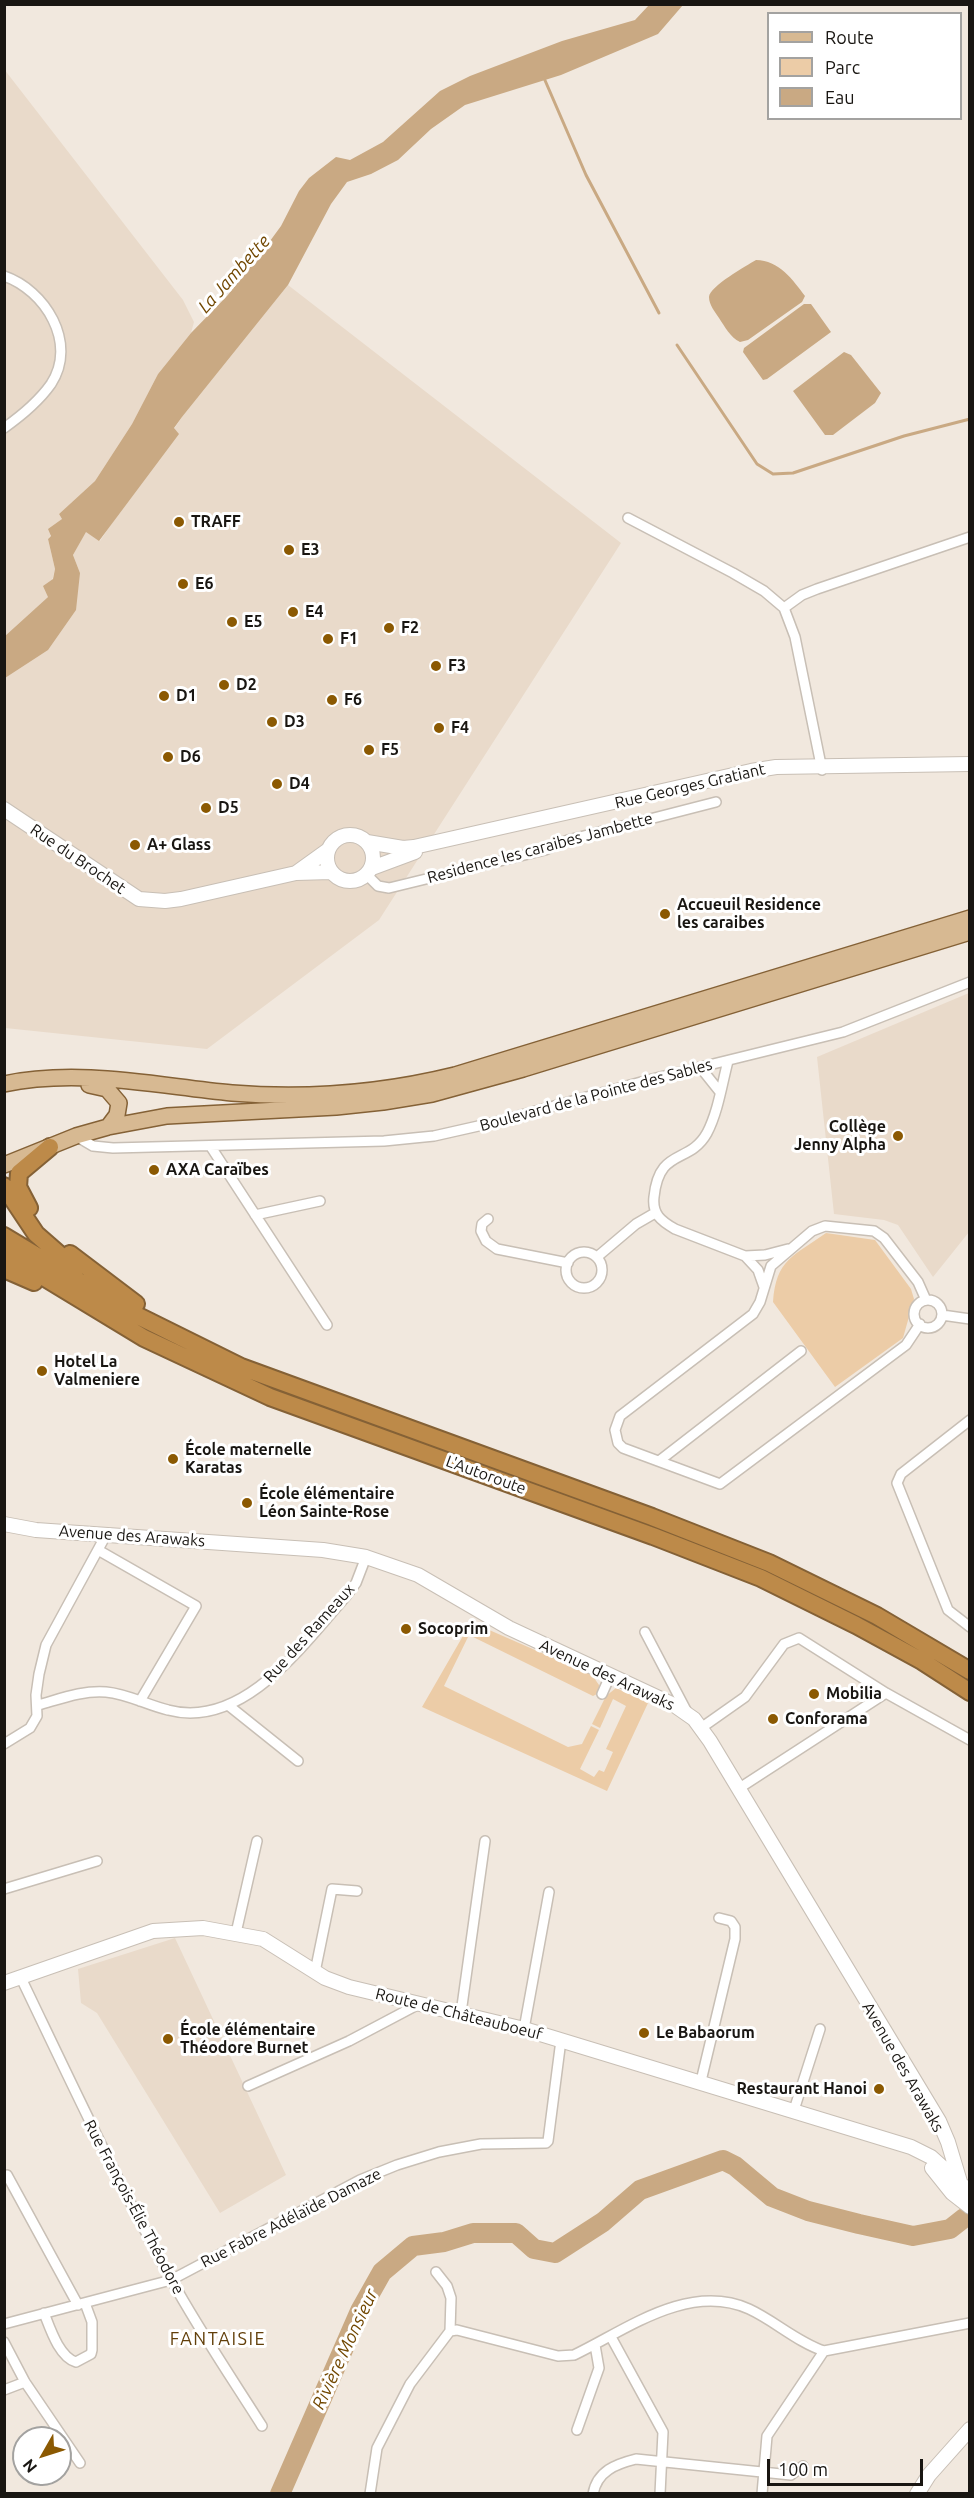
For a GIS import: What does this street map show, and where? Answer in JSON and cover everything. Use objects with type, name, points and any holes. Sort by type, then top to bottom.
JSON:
[{"type":"highway","points":[[50,1147],[30,1157],[20,1170],[18,1187],[23,1199],[48,1233],[69,1254],[136,1304]]},
{"type":"highway","points":[[4,1186],[22,1217],[47,1246],[78,1270],[241,1367]]},
{"type":"highway","name":"L'Autoroute","points":[[4,1236],[132,1313],[241,1367],[630,1509],[769,1563],[877,1616],[969,1671]]},
{"type":"highway","name":"L'Autoroute","points":[[4,1253],[106,1317],[217,1374],[270,1397],[653,1536],[760,1578],[856,1625],[922,1661],[969,1692]]},
{"type":"highway","points":[[4,1269],[106,1317]]},
{"type":"main road","name":"Rue Georges Gratiant","points":[[415,849],[776,767],[969,766]]},
{"type":"main road","name":"Rue du Brochet","points":[[4,809],[139,899],[165,901],[181,899],[296,873],[332,872]]},
{"type":"main road","points":[[343,836],[356,836],[368,842],[415,849],[370,872],[361,880],[349,882],[336,877],[328,866],[328,850],[343,836]]},
{"type":"main road","points":[[368,842],[374,855],[370,872]]},
{"type":"main road","name":"Rue du Brochet","points":[[296,873],[328,850]]},
{"type":"main road","points":[[859,952],[969,908]]},
{"type":"main road","points":[[6,1084],[54,1077],[91,1077],[233,1093],[278,1095],[342,1094],[424,1083],[969,918]]},
{"type":"main road","points":[[50,1147],[76,1136],[108,1127],[167,1116],[336,1107],[432,1094],[523,1069],[969,932]]},
{"type":"main road","points":[[54,1077],[100,1087],[112,1093],[120,1109],[108,1127]]},
{"type":"main road","points":[[4,1165],[30,1157]]},
{"type":"main road","name":"Avenue des Arawaks","points":[[4,1524],[36,1530],[323,1550],[366,1557],[418,1575],[509,1628],[674,1705],[688,1714],[701,1728],[945,2134],[942,2167],[944,2183]]},
{"type":"main road","name":"Route de Châteauboeuf","points":[[4,1983],[153,1931],[203,1928],[263,1939],[315,1972],[349,1988],[524,2029],[701,2081],[920,2150],[942,2167],[966,2197]]},
{"type":"main road","points":[[945,2134],[966,2197]]},
{"type":"main road","points":[[920,2150],[944,2183],[966,2197]]},
{"type":"main road","points":[[917,2493],[929,2475],[969,2429]]},
{"type":"street","points":[[4,276],[31,290],[44,305],[55,324],[61,345],[56,374],[51,383],[33,404],[4,428]]},
{"type":"street","points":[[628,518],[734,573],[764,591],[784,608],[795,637],[822,768]]},
{"type":"street","points":[[784,608],[812,591],[969,537]]},
{"type":"street","name":"Residence les caraibes Jambette","points":[[370,872],[378,886],[396,886],[545,850],[568,840],[716,802]]},
{"type":"street","name":"Boulevard de la Pointe des Sables","points":[[76,1136],[93,1146],[105,1147],[211,1147],[384,1141],[434,1136],[843,1032],[969,982]]},
{"type":"street","points":[[728,1061],[708,1131],[695,1147],[671,1159],[658,1174],[653,1206],[655,1213],[664,1223],[675,1229],[745,1256],[765,1255],[788,1249]]},
{"type":"street","points":[[700,1067],[720,1092]]},
{"type":"street","points":[[211,1147],[327,1325]]},
{"type":"street","points":[[255,1215],[320,1201]]},
{"type":"street","points":[[597,1257],[636,1224],[655,1213]]},
{"type":"street","points":[[488,1219],[481,1231],[491,1246],[521,1255],[568,1263]]},
{"type":"street","points":[[920,1324],[906,1345],[720,1484],[618,1443],[615,1430],[620,1416],[753,1314],[760,1302],[771,1266],[812,1230],[825,1226],[874,1231],[884,1238],[918,1282],[926,1300],[937,1304],[942,1315],[938,1324],[929,1328],[920,1324],[915,1312],[918,1305],[926,1300]]},
{"type":"street","points":[[586,1252],[597,1257],[602,1274],[596,1284],[591,1287],[579,1287],[570,1280],[567,1275],[568,1263],[575,1255],[586,1252]]},
{"type":"street","points":[[745,1256],[758,1270],[764,1287]]},
{"type":"street","points":[[942,1315],[969,1319]]},
{"type":"street","points":[[659,1461],[801,1351]]},
{"type":"street","points":[[969,1420],[901,1474],[897,1483],[948,1610],[969,1627]]},
{"type":"street","points":[[4,1744],[30,1728],[37,1716],[36,1695],[46,1645],[106,1534]]},
{"type":"street","points":[[98,1550],[196,1606],[140,1701]]},
{"type":"street","name":"Rue des Rameaux","points":[[38,1705],[90,1691],[107,1692],[185,1713],[199,1713],[228,1705],[259,1689],[330,1615],[356,1583],[366,1557]]},
{"type":"street","points":[[645,1632],[688,1714]]},
{"type":"street","points":[[701,1728],[745,1697],[784,1644],[799,1638],[886,1693],[969,1740]]},
{"type":"street","points":[[602,1694],[610,1676]]},
{"type":"street","points":[[738,1789],[886,1693]]},
{"type":"street","points":[[228,1705],[298,1761]]},
{"type":"street","points":[[236,1933],[257,1841]]},
{"type":"street","points":[[461,2013],[485,1841]]},
{"type":"street","points":[[4,1889],[97,1861]]},
{"type":"street","points":[[315,1972],[332,1889],[357,1892]]},
{"type":"street","points":[[524,2029],[549,1892]]},
{"type":"street","points":[[701,2081],[735,1939],[735,1927],[731,1921],[719,1918]]},
{"type":"street","name":"Rue François-Élie Théodore","points":[[21,1978],[99,2145],[171,2280],[203,2335],[262,2426]]},
{"type":"street","points":[[248,2086],[349,2041],[420,2004]]},
{"type":"street","points":[[794,2110],[820,2029]]},
{"type":"street","name":"Rue Fabre Adélaïde Damaze","points":[[4,2324],[171,2280],[360,2180],[397,2165],[439,2152],[481,2144],[546,2143],[561,2040]]},
{"type":"street","points":[[7,2175],[92,2322],[94,2336],[92,2350],[85,2358],[76,2362],[70,2360],[57,2343],[44,2313]]},
{"type":"street","points":[[370,2493],[377,2448],[410,2384],[450,2331],[451,2298],[447,2286],[436,2272]]},
{"type":"street","points":[[450,2331],[457,2330],[558,2356],[574,2355],[672,2307],[695,2302],[718,2302],[748,2309],[810,2346],[824,2351],[969,2323]]},
{"type":"street","points":[[611,2337],[663,2432],[660,2493]]},
{"type":"street","points":[[4,2342],[25,2382],[80,2463]]},
{"type":"street","points":[[577,2430],[599,2368],[595,2345]]},
{"type":"street","points":[[762,2493],[767,2436],[824,2351]]},
{"type":"street","points":[[4,2390],[25,2382]]},
{"type":"street","points":[[593,2493],[595,2484],[604,2472],[620,2463],[636,2459],[791,2475],[803,2466]]},
{"type":"shaded area","points":[[4,69],[183,300],[194,322],[191,333],[158,374],[132,424],[95,481],[59,514],[62,519],[48,539],[55,569],[48,597],[5,636]]},
{"type":"shaded area","points":[[288,285],[621,543],[379,920],[207,1049],[5,1028],[4,678],[80,573],[73,555],[86,531],[100,541],[182,417]]},
{"type":"shaded area","name":"Collège Jenny Alpha","points":[[969,993],[969,1232],[933,1277],[898,1225],[884,1220],[834,1214],[817,1057]]},
{"type":"shaded area","points":[[175,1938],[286,2175],[220,2213],[97,2013],[81,2003],[78,1969]]},
{"type":"green space","points":[[826,1233],[875,1240],[911,1289],[914,1299],[903,1338],[835,1387],[773,1302],[778,1276],[783,1267],[796,1254]]},
{"type":"green space","points":[[471,1622],[592,1675],[599,1685],[599,1693],[593,1696],[469,1635],[444,1686],[568,1747],[582,1744],[591,1726],[599,1730],[580,1769],[594,1777],[599,1770],[604,1772],[613,1752],[606,1749],[626,1706],[613,1699],[600,1728],[592,1724],[606,1696],[616,1688],[648,1703],[607,1791],[422,1707]]},
{"type":"water","points":[[649,5],[683,5],[658,34],[561,75],[465,105],[431,129],[398,160],[371,174],[347,182],[331,204],[288,285],[182,417],[174,428],[179,434],[99,541],[86,532],[73,555],[80,573],[76,610],[48,650],[5,678],[5,636],[48,597],[43,586],[53,579],[55,569],[48,529],[62,519],[59,514],[95,481],[132,424],[158,374],[259,256],[281,226],[299,191],[309,178],[336,157],[350,160],[383,142],[440,91],[470,76],[562,41],[635,20]]},
{"type":"water","points":[[756,260],[772,263],[785,272],[805,296],[802,302],[748,340],[740,342],[733,337],[712,308],[709,297],[715,287]]},
{"type":"water","points":[[804,304],[811,304],[831,332],[763,380],[743,352],[744,348]]},
{"type":"water","points":[[844,352],[851,355],[881,393],[875,403],[833,435],[825,435],[793,391]]},
{"type":"waterway","points":[[544,78],[586,175],[659,313]]},
{"type":"waterway","points":[[677,345],[757,464],[773,474],[793,473],[904,436],[970,419]]},
{"type":"waterway","name":"Rivière Monsieur","points":[[280,2494],[360,2311],[382,2272],[413,2246],[444,2242],[473,2233],[516,2233],[534,2249],[555,2253],[603,2222],[640,2190],[723,2160],[735,2166],[772,2197],[808,2211],[859,2224],[913,2236],[950,2229],[964,2218]]},
{"type":"place","name":"TRAFF","points":[[179,522]]},
{"type":"place","name":"E3","points":[[289,550]]},
{"type":"place","name":"E6","points":[[183,584]]},
{"type":"place","name":"E4","points":[[293,612]]},
{"type":"place","name":"E5","points":[[232,622]]},
{"type":"place","name":"F2","points":[[389,628]]},
{"type":"place","name":"F1","points":[[328,639]]},
{"type":"place","name":"F3","points":[[436,666]]},
{"type":"place","name":"D2","points":[[224,685]]},
{"type":"place","name":"D1","points":[[164,696]]},
{"type":"place","name":"F6","points":[[332,700]]},
{"type":"place","name":"D3","points":[[272,722]]},
{"type":"place","name":"F4","points":[[439,728]]},
{"type":"place","name":"F5","points":[[369,750]]},
{"type":"place","name":"D6","points":[[168,757]]},
{"type":"place","name":"D4","points":[[277,784]]},
{"type":"place","name":"D5","points":[[206,808]]},
{"type":"place","name":"A+ Glass","points":[[135,845]]},
{"type":"place","name":"Accueuil Residence les caraibes","points":[[665,914]]},
{"type":"place","name":"Collège Jenny Alpha","points":[[898,1136]]},
{"type":"place","name":"AXA Caraïbes","points":[[154,1170]]},
{"type":"place","name":"Hotel La Valmeniere","points":[[42,1371]]},
{"type":"place","name":"École maternelle Karatas","points":[[173,1459]]},
{"type":"place","name":"École élémentaire Léon Sainte-Rose","points":[[247,1503]]},
{"type":"place","name":"Socoprim","points":[[406,1629]]},
{"type":"place","name":"Mobilia","points":[[814,1694]]},
{"type":"place","name":"Conforama","points":[[773,1719]]},
{"type":"place","name":"Le Babaorum","points":[[644,2033]]},
{"type":"place","name":"École élémentaire Théodore Burnet","points":[[168,2039]]},
{"type":"place","name":"Restaurant Hanoi","points":[[879,2089]]},
{"type":"district","name":"FANTAISIE","points":[[218,2339]]},
{"type":"water label","name":"La Jambette","points":[[234,274]]}]
